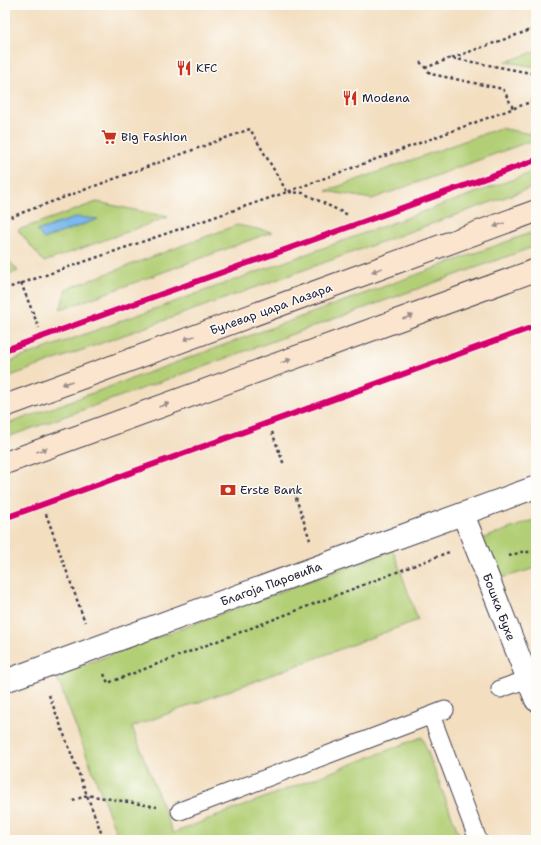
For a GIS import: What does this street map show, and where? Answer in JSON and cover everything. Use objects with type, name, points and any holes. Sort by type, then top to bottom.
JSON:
[{"type":"main road","name":"Булевар цара Лазара","points":[[5,406],[536,212]]},
{"type":"main road","points":[[5,463],[536,270]]},
{"type":"street","name":"Благоја Паровића","points":[[5,681],[536,487]]},
{"type":"street","name":"Бошка Бухе","points":[[463,514],[536,700]]},
{"type":"lane","points":[[500,689],[528,679]]},
{"type":"lane","points":[[180,810],[438,713],[478,840]]},
{"type":"path","points":[[425,68],[536,28]]},
{"type":"path","points":[[452,58],[536,74]]},
{"type":"path","points":[[420,62],[431,74],[503,89],[513,108]]},
{"type":"path","points":[[5,289],[287,192],[536,100]]},
{"type":"path","points":[[5,219],[250,129],[287,192]]},
{"type":"path","points":[[287,192],[303,193],[348,215]]},
{"type":"path","points":[[21,283],[39,328]]},
{"type":"path","points":[[272,432],[284,465]]},
{"type":"path","points":[[294,492],[312,540],[303,543]]},
{"type":"path","points":[[46,514],[85,622],[93,620]]},
{"type":"path","points":[[93,649],[108,683],[452,551]]},
{"type":"path","points":[[39,668],[104,840]]},
{"type":"path","points":[[73,801],[87,795],[180,810]]},
{"type":"green space","points":[[536,51],[536,67],[506,62]]},
{"type":"green space","points":[[500,128],[536,135],[536,139],[372,199],[326,191]]},
{"type":"green space","points":[[536,171],[536,186],[5,378],[5,363]]},
{"type":"green space","points":[[97,202],[168,217],[44,262],[18,230]]},
{"type":"green space","points":[[237,225],[272,232],[60,310],[66,289]]},
{"type":"green space","points":[[536,231],[536,246],[5,438],[5,425]]},
{"type":"green space","points":[[7,258],[18,271],[5,276],[5,259]]},
{"type":"green space","points":[[536,519],[536,568],[495,580],[479,540]]},
{"type":"green space","points":[[393,550],[418,620],[132,727],[173,833],[422,737],[461,840],[119,840],[56,675]]},
{"type":"water","points":[[77,217],[98,219],[44,239],[37,231]]},
{"type":"cycle path","points":[[5,350],[536,160]]},
{"type":"cycle path","points":[[5,518],[536,326]]},
{"type":"place","name":"KFC","points":[[184,68]]},
{"type":"place","name":"Modena","points":[[350,98]]},
{"type":"place","name":"Big Fashion","points":[[109,137]]},
{"type":"place","name":"Erste Bank","points":[[228,490]]}]
